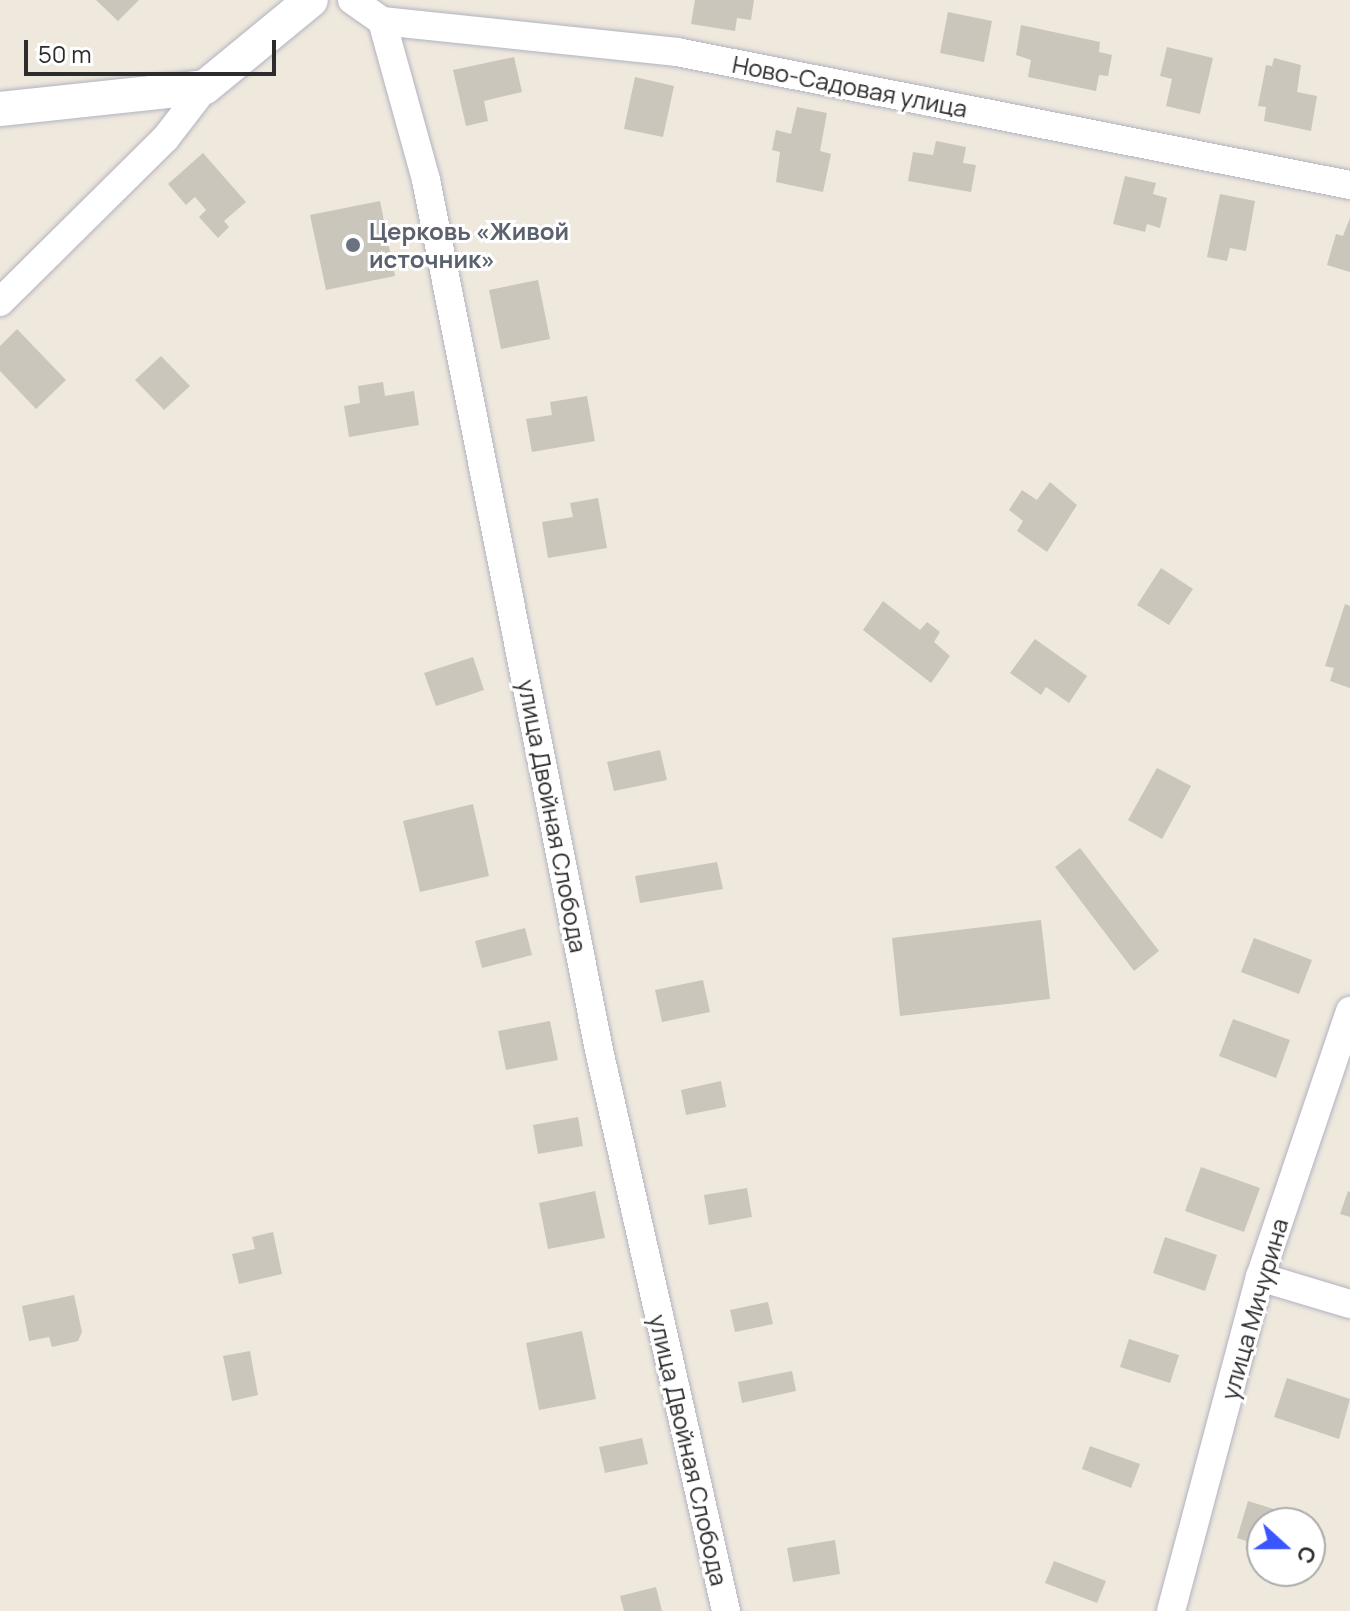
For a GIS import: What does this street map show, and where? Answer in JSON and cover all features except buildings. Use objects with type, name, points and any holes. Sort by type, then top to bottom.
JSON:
[{"type":"street","points":[[0,302],[165,139],[205,87],[311,0]]},
{"type":"street","name":"Ново-Садовая улица","points":[[352,0],[382,21],[677,52],[1350,185]]},
{"type":"street","name":"улица Двойная Слобода","points":[[382,21],[426,180],[599,1050],[726,1611]]},
{"type":"street","points":[[0,109],[205,87]]},
{"type":"street","name":"улица Мичурина","points":[[1171,1611],[1260,1277],[1350,1011]]},
{"type":"street","points":[[1260,1277],[1350,1304]]},
{"type":"place","name":"Церковь «Живой источник»","points":[[353,245]]}]
